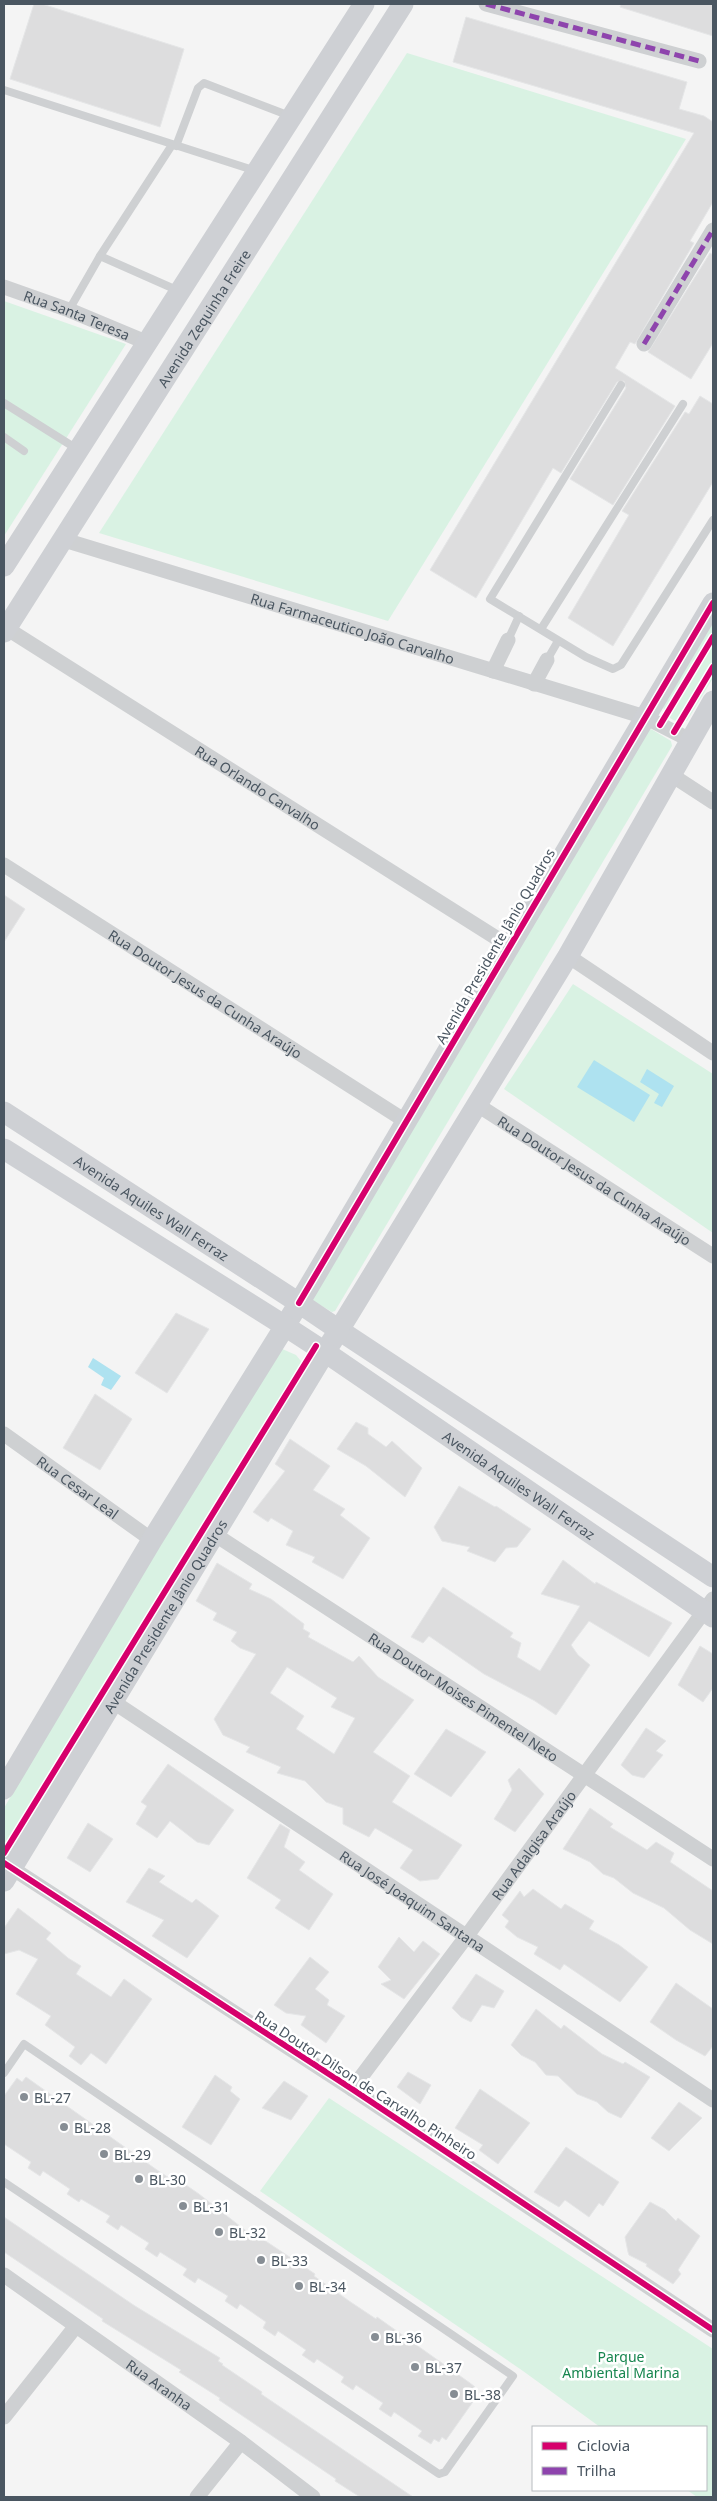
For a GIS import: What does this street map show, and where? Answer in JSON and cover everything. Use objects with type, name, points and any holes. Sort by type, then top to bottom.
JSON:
[{"type":"main road","points":[[4,566],[148,344],[364,4]]},
{"type":"main road","name":"Avenida Zequinha Freire","points":[[5,630],[61,539],[378,43],[396,4]]},
{"type":"main road","points":[[350,26],[368,32],[378,43]]},
{"type":"main road","name":"Avenida Presidente Jânio Quadros","points":[[285,1326],[713,603]]},
{"type":"main road","points":[[4,607],[5,630]]},
{"type":"main road","points":[[339,1330],[568,956],[713,701]]},
{"type":"main road","name":"Avenida Aquiles Wall Ferraz","points":[[4,1112],[299,1303],[713,1577]]},
{"type":"main road","name":"Avenida Aquiles Wall Ferraz","points":[[4,1149],[325,1352],[710,1609]]},
{"type":"main road","points":[[4,1789],[152,1540],[285,1326]]},
{"type":"main road","name":"Avenida Presidente Jânio Quadros","points":[[6,1871],[339,1330]]},
{"type":"street","points":[[486,4],[699,61]]},
{"type":"street","points":[[644,344],[713,230]]},
{"type":"street","name":"Rua Santa Teresa","points":[[4,287],[70,310],[148,344]]},
{"type":"street","name":"Rua Farmaceutico João Carvalho","points":[[61,539],[645,717],[690,740]]},
{"type":"street","name":"Rua Orlando Carvalho","points":[[5,630],[509,946]]},
{"type":"street","points":[[494,671],[508,640]]},
{"type":"street","points":[[534,684],[547,660]]},
{"type":"street","points":[[670,774],[713,802]]},
{"type":"street","name":"Rua Doutor Jesus da Cunha Araújo","points":[[4,865],[407,1122]]},
{"type":"street","points":[[568,956],[713,1053]]},
{"type":"street","name":"Rua Doutor Jesus da Cunha Araújo","points":[[476,1104],[713,1256]]},
{"type":"street","name":"Rua Cesar Leal","points":[[4,1434],[152,1540]]},
{"type":"street","name":"Rua Doutor Moises Pimentel Neto","points":[[214,1534],[713,1859]]},
{"type":"street","name":"Rua Adalgisa Araújo","points":[[352,2089],[585,1774],[710,1609]]},
{"type":"street","name":"Rua José Joaquim Santana","points":[[112,1701],[713,2100]]},
{"type":"street","name":"Rua Doutor Dilson de Carvalho Pinheiro","points":[[6,1871],[352,2089],[713,2330]]},
{"type":"street","name":"Rua Aranha","points":[[4,2275],[241,2442],[313,2497]]},
{"type":"street","points":[[4,2417],[76,2326]]},
{"type":"street","points":[[197,2497],[241,2442]]},
{"type":"lane","points":[[70,310],[100,256],[174,145],[198,88],[204,83],[292,117]]},
{"type":"lane","points":[[4,90],[258,171]]},
{"type":"lane","points":[[100,256],[180,292]]},
{"type":"lane","points":[[621,385],[490,599],[586,657],[613,669],[621,665],[713,520]]},
{"type":"lane","points":[[4,403],[79,450]]},
{"type":"lane","points":[[541,629],[683,404]]},
{"type":"lane","points":[[4,437],[24,451]]},
{"type":"lane","points":[[508,640],[519,616]]},
{"type":"lane","points":[[547,660],[558,641]]},
{"type":"lane","points":[[4,2073],[24,2044],[513,2376],[445,2472],[439,2474],[4,2182]]},
{"type":"green space","points":[[407,53],[686,139],[388,621],[99,533]]},
{"type":"green space","points":[[4,301],[126,344],[4,536]]},
{"type":"green space","points":[[713,623],[713,678],[687,721],[675,721],[667,715],[663,707]]},
{"type":"green space","points":[[651,729],[671,741],[672,746],[335,1311],[332,1312],[310,1299],[645,732]]},
{"type":"green space","points":[[573,984],[713,1074],[713,1233],[504,1089]]},
{"type":"green space","points":[[280,1348],[296,1355],[305,1366],[291,1392],[142,1632],[14,1845],[4,1848],[4,1808],[131,1592]]},
{"type":"green space","name":"Parque Ambiental Marina","points":[[329,2098],[713,2349],[713,2497],[697,2497],[688,2491],[707,2491],[707,2426],[599,2426],[523,2371],[260,2191]]},
{"type":"water","points":[[594,1060],[650,1095],[634,1122],[577,1087]]},
{"type":"water","points":[[647,1069],[674,1086],[662,1107],[654,1103],[659,1094],[640,1082]]},
{"type":"water","points":[[93,1358],[121,1376],[111,1390],[101,1385],[104,1378],[88,1367]]},
{"type":"building","points":[[34,4],[42,4],[184,49],[160,127],[10,79]]},
{"type":"building","points":[[621,4],[713,4],[713,36],[620,7]]},
{"type":"building","points":[[466,17],[687,82],[679,109],[704,116],[713,122],[713,202],[690,241],[694,243],[635,344],[630,342],[615,368],[675,406],[613,505],[570,479],[626,388],[624,381],[617,382],[561,473],[553,468],[476,598],[430,570],[694,133],[453,62]]},
{"type":"building","points":[[710,253],[713,255],[713,343],[691,379],[648,352]]},
{"type":"building","points":[[700,396],[713,404],[713,482],[613,646],[568,618],[629,515],[622,511],[685,412],[689,414]]},
{"type":"building","points":[[4,895],[25,909],[4,942]]},
{"type":"building","points":[[176,1313],[209,1329],[167,1393],[135,1373]]},
{"type":"building","points":[[95,1394],[132,1419],[100,1470],[63,1448]]},
{"type":"building","points":[[356,1422],[368,1428],[368,1434],[386,1447],[392,1441],[422,1468],[405,1497],[366,1466],[337,1449]]},
{"type":"building","points":[[290,1439],[330,1466],[313,1490],[345,1509],[340,1515],[370,1538],[343,1579],[312,1562],[315,1557],[286,1545],[293,1531],[271,1518],[268,1522],[253,1512],[285,1471],[275,1464]]},
{"type":"building","points":[[459,1486],[496,1506],[531,1529],[517,1547],[506,1548],[495,1562],[467,1551],[470,1547],[442,1541],[434,1527]]},
{"type":"building","points":[[563,1560],[595,1584],[596,1582],[672,1623],[649,1657],[589,1621],[571,1645],[578,1655],[590,1665],[556,1715],[535,1701],[484,1674],[429,1636],[423,1643],[411,1637],[443,1587],[513,1633],[510,1637],[521,1643],[517,1657],[540,1671],[580,1606],[541,1594]]},
{"type":"building","points":[[217,1563],[252,1584],[249,1589],[271,1599],[304,1624],[303,1629],[310,1633],[308,1637],[353,1662],[359,1656],[378,1677],[414,1700],[373,1752],[410,1776],[392,1802],[462,1845],[438,1879],[420,1881],[400,1868],[413,1850],[375,1828],[369,1837],[343,1824],[343,1808],[326,1802],[305,1781],[277,1773],[281,1767],[246,1752],[250,1747],[223,1735],[214,1719],[256,1654],[240,1648],[231,1641],[237,1632],[213,1620],[217,1613],[196,1601]],"holes":[[[287,1667],[337,1698],[331,1707],[355,1718],[334,1754],[296,1729],[304,1716],[270,1693]]]},
{"type":"building","points":[[700,1646],[713,1654],[713,1688],[703,1702],[678,1685]]},
{"type":"building","points":[[646,1728],[666,1741],[656,1751],[663,1755],[644,1778],[632,1775],[621,1765]]},
{"type":"building","points":[[446,1729],[486,1752],[451,1797],[414,1774]]},
{"type":"building","points":[[168,1764],[234,1810],[209,1845],[197,1842],[170,1821],[157,1838],[136,1824],[147,1806],[141,1802]]},
{"type":"building","points":[[519,1768],[544,1794],[515,1832],[494,1819],[512,1790],[508,1780]]},
{"type":"building","points":[[590,1808],[613,1824],[610,1827],[647,1850],[656,1842],[674,1853],[670,1862],[713,1891],[713,1944],[690,1930],[664,1908],[633,1893],[614,1878],[603,1874],[590,1862],[563,1849]]},
{"type":"building","points":[[88,1823],[113,1839],[90,1872],[67,1858]]},
{"type":"building","points":[[280,1824],[290,1830],[284,1847],[305,1862],[299,1870],[333,1894],[309,1930],[275,1908],[281,1900],[247,1878]]},
{"type":"building","points":[[149,1868],[165,1876],[159,1882],[192,1903],[196,1899],[219,1916],[187,1958],[152,1936],[164,1920],[126,1902]]},
{"type":"building","points":[[533,1889],[561,1909],[565,1904],[594,1921],[589,1929],[619,1945],[648,1967],[620,2002],[564,1964],[560,1970],[534,1954],[538,1947],[517,1937],[505,1927],[509,1921],[502,1915],[520,1891],[524,1897]]},
{"type":"building","points":[[18,1908],[51,1933],[46,1939],[68,1958],[81,1966],[76,1974],[111,1997],[124,1979],[152,1999],[106,2064],[91,2053],[81,2065],[69,2056],[75,2047],[45,2025],[51,2016],[16,1994],[38,1959],[19,1950],[4,1954],[4,1928]]},
{"type":"building","points":[[399,1937],[414,1952],[423,1941],[440,1954],[404,1999],[381,1984],[391,1980],[378,1967]]},
{"type":"building","points":[[310,1957],[329,1972],[315,1989],[329,2000],[327,2005],[345,2016],[326,2043],[301,2025],[306,2016],[286,2013],[274,2005]]},
{"type":"building","points":[[476,1974],[504,1991],[494,2008],[482,2005],[471,2022],[461,2017],[452,2008]]},
{"type":"building","points":[[676,1983],[713,2009],[713,2046],[705,2056],[676,2040],[650,2022]]},
{"type":"building","points":[[536,2009],[561,2029],[564,2025],[602,2054],[623,2064],[625,2062],[650,2077],[621,2118],[608,2112],[597,2102],[577,2094],[558,2076],[546,2075],[535,2062],[521,2055],[511,2045]]},
{"type":"building","points":[[408,2072],[431,2085],[420,2104],[397,2087]]},
{"type":"building","points":[[215,2075],[232,2087],[230,2091],[240,2099],[211,2145],[182,2127]]},
{"type":"building","points":[[26,2077],[157,2170],[181,2186],[183,2183],[199,2194],[259,2241],[261,2238],[315,2274],[314,2276],[352,2303],[376,2319],[377,2317],[475,2387],[471,2392],[477,2396],[446,2440],[442,2437],[439,2442],[434,2439],[431,2444],[418,2436],[422,2431],[394,2412],[391,2417],[379,2409],[383,2403],[356,2385],[353,2390],[341,2382],[344,2377],[317,2359],[314,2363],[302,2355],[306,2350],[278,2331],[275,2336],[263,2328],[266,2322],[240,2304],[237,2309],[225,2301],[228,2296],[198,2278],[195,2283],[183,2275],[187,2269],[160,2252],[157,2257],[145,2249],[149,2243],[121,2225],[118,2230],[106,2222],[110,2216],[81,2199],[79,2202],[67,2194],[70,2189],[43,2171],[40,2176],[28,2168],[31,2162],[4,2144],[4,2096],[17,2078],[22,2082]]},
{"type":"building","points":[[284,2081],[308,2096],[291,2120],[262,2108]]},
{"type":"building","points":[[480,2089],[530,2123],[498,2164],[479,2150],[483,2145],[455,2128]]},
{"type":"building","points":[[679,2102],[702,2118],[669,2151],[651,2138]]},
{"type":"building","points":[[566,2147],[619,2182],[603,2206],[599,2203],[589,2217],[565,2200],[559,2207],[534,2192]]},
{"type":"building","points":[[650,2202],[665,2210],[676,2221],[678,2218],[700,2236],[678,2270],[681,2274],[673,2284],[646,2266],[647,2264],[629,2255],[628,2252],[625,2237]]},
{"type":"building","points":[[4,2217],[135,2306],[220,2358],[218,2361],[222,2365],[262,2392],[261,2394],[413,2497],[360,2497],[335,2481],[336,2479],[219,2400],[220,2398],[179,2372],[181,2370],[102,2321],[103,2319],[4,2252]]},
{"type":"marked path","points":[[486,4],[699,61]]},
{"type":"marked path","points":[[644,344],[713,230]]},
{"type":"cycle path","points":[[299,1303],[713,603]]},
{"type":"cycle path","points":[[660,725],[713,637]]},
{"type":"cycle path","points":[[674,732],[713,667]]},
{"type":"cycle path","points":[[4,1853],[316,1346]]},
{"type":"cycle path","points":[[4,1863],[352,2089],[713,2330]]},
{"type":"place","name":"BL-27","points":[[24,2097]]},
{"type":"place","name":"BL-28","points":[[64,2127]]},
{"type":"place","name":"BL-29","points":[[104,2154]]},
{"type":"place","name":"BL-30","points":[[139,2179]]},
{"type":"place","name":"BL-31","points":[[183,2206]]},
{"type":"place","name":"BL-32","points":[[219,2232]]},
{"type":"place","name":"BL-33","points":[[261,2260]]},
{"type":"place","name":"BL-34","points":[[299,2286]]},
{"type":"place","name":"BL-36","points":[[375,2337]]},
{"type":"place","name":"BL-37","points":[[415,2367]]},
{"type":"place","name":"BL-38","points":[[454,2394]]}]
